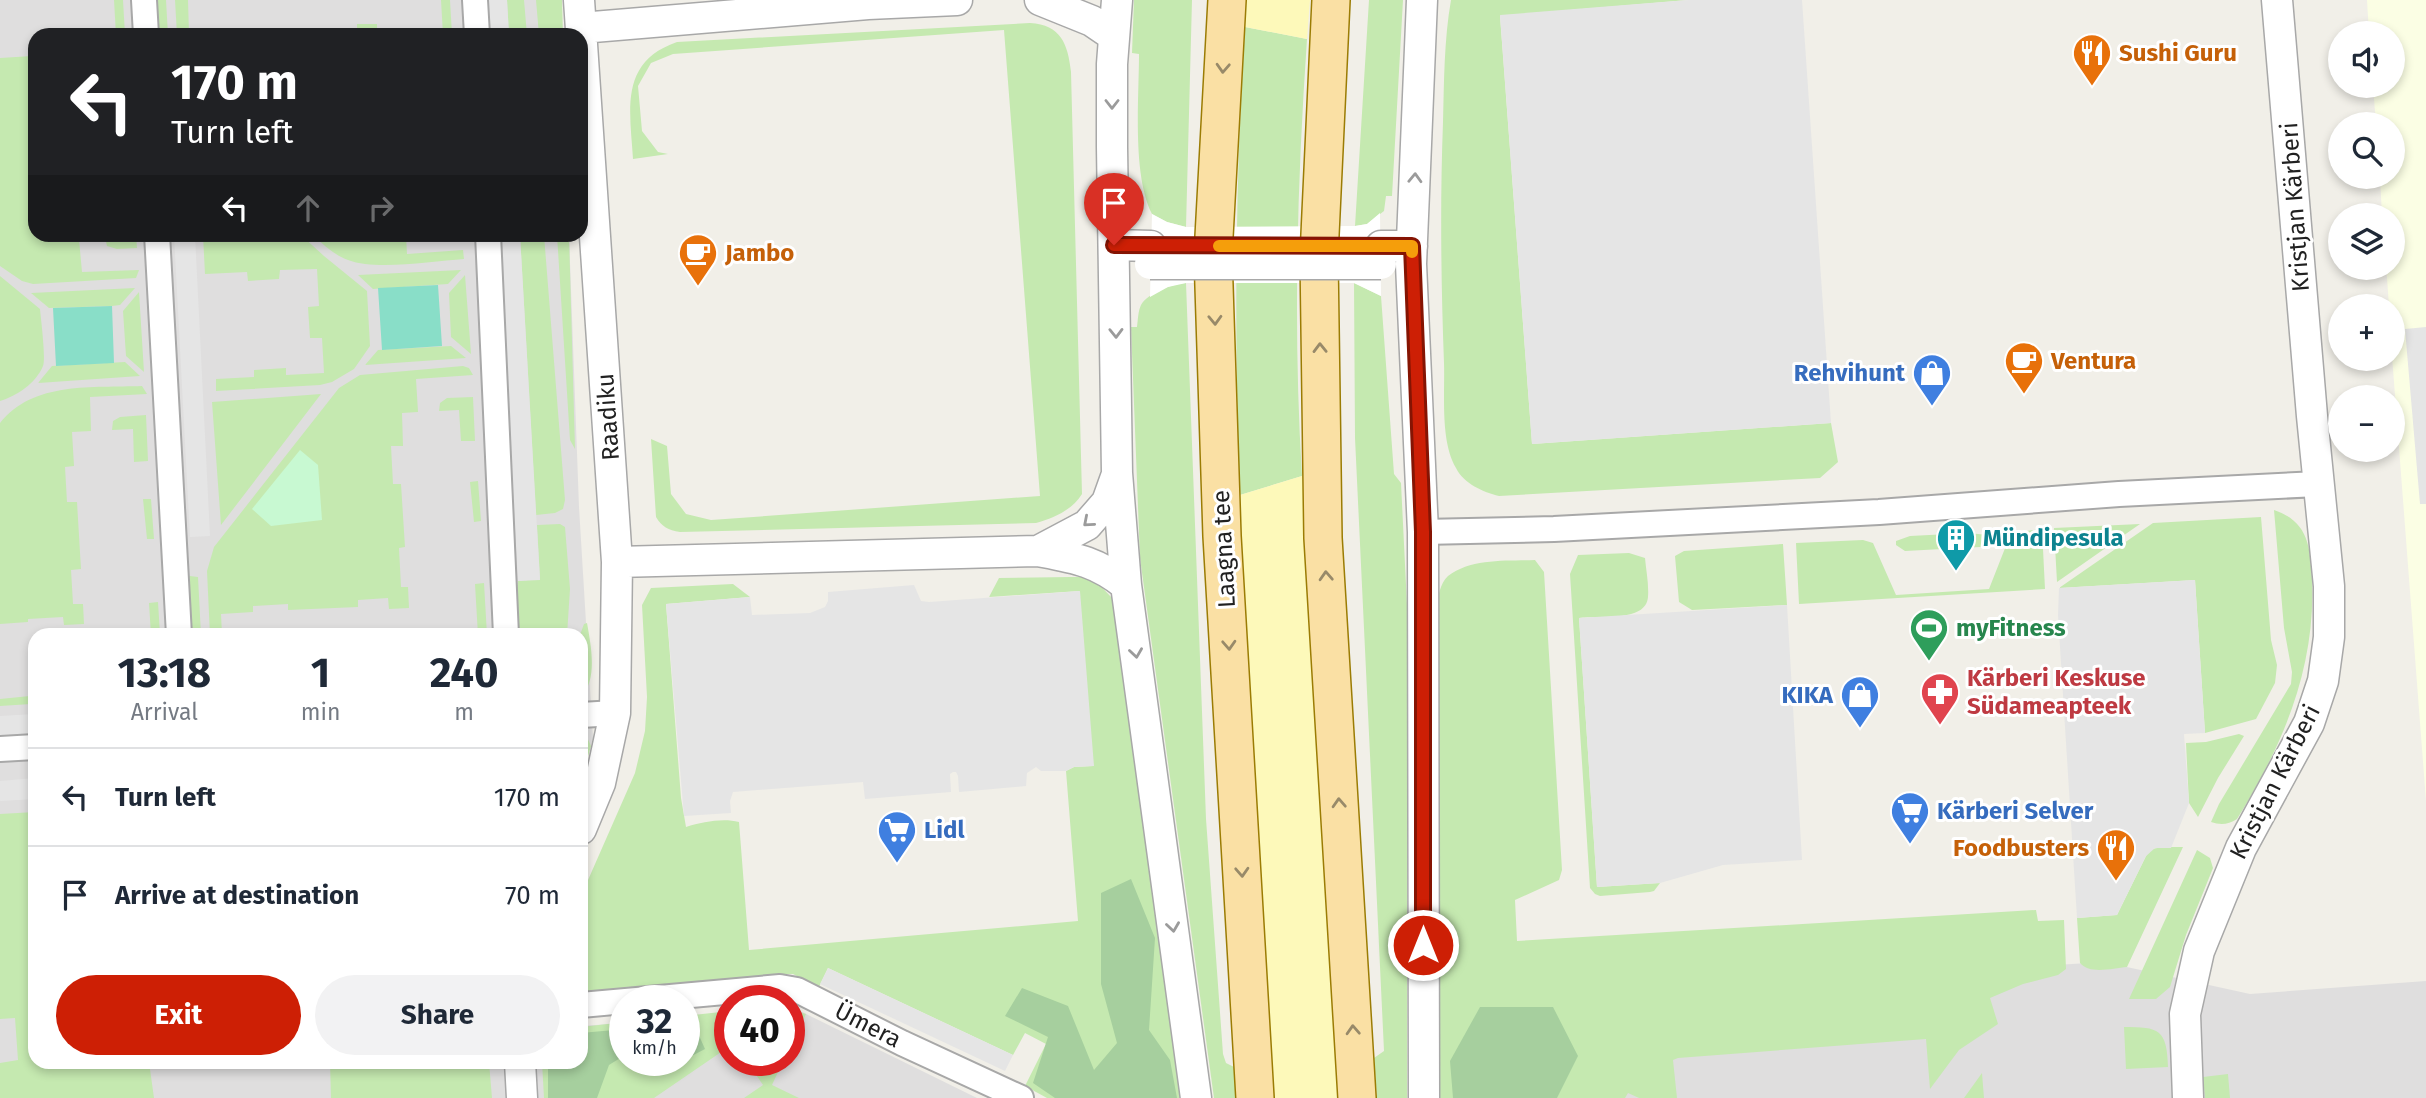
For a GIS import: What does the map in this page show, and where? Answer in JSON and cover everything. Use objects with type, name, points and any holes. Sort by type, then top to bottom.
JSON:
[{"type":"main road","name":"Laagna tee","points":[[1227,0],[1213,255],[1223,536],[1255,1098]]},
{"type":"main road","points":[[1331,0],[1319,256],[1323,538],[1357,1098]]},
{"type":"street","points":[[144,0],[146,28]]},
{"type":"street","points":[[475,0],[477,28]]},
{"type":"street","points":[[580,14],[957,0]]},
{"type":"street","points":[[1040,0],[1072,11],[1114,36]]},
{"type":"street","points":[[1117,0],[1112,147],[1117,473],[1126,585],[1196,1098]]},
{"type":"street","points":[[1422,0],[1412,255],[1423,532],[1423,1098]]},
{"type":"street","name":"Kristjan Kärberi","points":[[2188,1098],[2185,1014],[2199,951],[2217,901],[2241,848],[2309,723],[2323,681],[2329,637],[2329,586],[2277,0]]},
{"type":"street","name":"Raadiku","points":[[588,132],[617,562],[615,713],[600,783],[588,812]]},
{"type":"street","points":[[157,242],[179,628]]},
{"type":"street","points":[[488,242],[506,628]]},
{"type":"street","points":[[1114,255],[1412,255]]},
{"type":"street","points":[[1038,551],[1087,525],[1107,502],[1117,473]]},
{"type":"street","points":[[1423,532],[1567,528],[1879,512],[2119,494],[2318,484]]},
{"type":"street","points":[[617,562],[1038,551],[1086,561],[1107,570],[1126,585]]},
{"type":"street","points":[[588,715],[615,713]]},
{"type":"street","points":[[0,749],[28,747]]},
{"type":"street","name":"Ümera","points":[[588,1004],[779,987],[797,990],[1021,1098]]},
{"type":"street","points":[[520,1069],[522,1098]]},
{"type":"shaded area","points":[[0,0],[560,0],[561,28],[28,28],[28,242],[569,242],[586,628],[28,628],[28,1069],[588,1069],[588,1026],[609,1024],[609,1076],[700,1076],[700,1045],[714,1031],[714,1076],[805,1076],[805,1013],[977,1098],[0,1098]]},
{"type":"shaded area","points":[[485,0],[507,0],[509,28],[487,28]]},
{"type":"shaded area","points":[[1688,0],[1802,0],[1831,423],[1532,444],[1500,15]]},
{"type":"shaded area","points":[[2367,0],[2426,0],[2426,801],[2400,462],[2405,462],[2405,385],[2394,385],[2393,371],[2405,371],[2405,294],[2388,294],[2387,280],[2405,280],[2405,203],[2381,203],[2381,189],[2405,189],[2405,112],[2375,112],[2374,98],[2405,98],[2405,21],[2368,21]]},
{"type":"shaded area","points":[[174,242],[195,242],[210,536],[190,537]]},
{"type":"shaded area","points":[[498,242],[520,242],[540,580],[518,581]]},
{"type":"shaded area","points":[[2426,327],[2426,504],[2420,504],[2405,329]]},
{"type":"shaded area","points":[[2195,580],[2205,733],[2184,734],[2189,803],[2171,848],[2155,848],[2146,856],[2117,915],[2077,918],[2058,615],[2059,588]]},
{"type":"shaded area","points":[[914,585],[921,601],[929,602],[1080,591],[1094,766],[1074,767],[1066,771],[1041,771],[1036,767],[1027,773],[1026,786],[959,792],[958,776],[953,772],[950,774],[951,792],[865,799],[863,782],[733,792],[730,801],[731,813],[684,816],[666,604],[750,597],[752,615],[810,613],[825,607],[828,592]]},
{"type":"shaded area","points":[[1787,605],[1802,860],[1723,865],[1660,883],[1597,887],[1579,618]]},
{"type":"shaded area","points":[[588,656],[593,738],[588,754]]},
{"type":"shaded area","points":[[28,714],[28,734],[0,736],[0,716]]},
{"type":"shaded area","points":[[28,779],[28,799],[0,801],[0,781]]},
{"type":"shaded area","points":[[2104,962],[2250,994],[2426,981],[2426,1098],[1566,1098],[1628,991]]},
{"type":"shaded area","points":[[828,968],[1013,1055],[1005,1071],[820,984]]},
{"type":"green space","points":[[114,0],[123,0],[125,28],[116,28]]},
{"type":"green space","points":[[153,0],[166,0],[168,28],[155,28]]},
{"type":"green space","points":[[175,0],[188,0],[189,28],[177,28]]},
{"type":"green space","points":[[441,0],[450,0],[452,28],[443,28]]},
{"type":"green space","points":[[507,0],[524,0],[526,28],[509,28]]},
{"type":"green space","points":[[536,0],[562,0],[563,28],[538,28]]},
{"type":"green space","points":[[1134,0],[1192,0],[1186,227],[1167,222],[1152,214],[1146,198],[1139,158],[1139,54],[1132,53]]},
{"type":"green space","points":[[1369,0],[1403,0],[1392,196],[1386,196],[1384,211],[1367,224],[1355,226]]},
{"type":"green space","points":[[1451,0],[1688,0],[1500,16],[1532,444],[1831,423],[1838,462],[1820,478],[1499,496],[1474,487],[1459,474],[1451,457],[1445,431],[1444,403],[1441,183],[1444,76]]},
{"type":"green space","points":[[1030,23],[1056,32],[1068,53],[1071,72],[1082,494],[1078,500],[1062,513],[1036,523],[680,532],[663,526],[656,517],[651,439],[667,446],[671,494],[686,514],[711,520],[1040,496],[1004,30],[673,54],[651,63],[638,86],[642,131],[658,152],[668,154],[633,159],[630,106],[637,75],[645,62],[658,51],[677,42]]},
{"type":"green space","points":[[357,24],[377,24],[377,28],[357,28]]},
{"type":"green space","points":[[1245,27],[1307,39],[1297,258],[1302,476],[1240,495],[1236,261]]},
{"type":"green space","points":[[28,56],[28,242],[79,242],[82,272],[139,270],[136,278],[33,284],[22,281],[0,266],[0,58]]},
{"type":"green space","points":[[106,242],[137,242],[137,248],[117,249],[107,246]]},
{"type":"green space","points":[[203,242],[309,242],[367,291],[370,346],[354,369],[332,382],[216,391],[216,379],[254,377],[254,370],[286,368],[286,375],[324,373],[322,338],[310,338],[308,307],[319,306],[317,269],[280,270],[279,279],[248,281],[247,272],[205,274]]},
{"type":"green space","points":[[321,242],[406,242],[407,254],[463,250],[464,259],[374,265],[348,260]]},
{"type":"green space","points":[[520,242],[545,242],[565,500],[563,509],[555,513],[536,515]]},
{"type":"green space","points":[[557,242],[569,242],[575,449],[570,440]]},
{"type":"green space","points":[[461,270],[448,284],[373,289],[358,275]]},
{"type":"green space","points":[[465,275],[471,354],[451,337],[449,293]]},
{"type":"green space","points":[[0,276],[40,309],[44,355],[43,366],[31,383],[13,396],[0,401]]},
{"type":"green space","points":[[1186,283],[1206,819],[1223,1054],[1226,1063],[1234,1067],[1236,1098],[1214,1098],[1140,558],[1131,327],[1137,327],[1140,307],[1149,296],[1168,287]]},
{"type":"green space","points":[[1354,283],[1381,296],[1394,474],[1401,483],[1407,605],[1407,1098],[1377,1098],[1374,1058],[1384,1051],[1355,438]]},
{"type":"green space","points":[[438,285],[442,346],[382,350],[378,288]]},
{"type":"green space","points":[[135,288],[120,305],[112,306],[49,308],[31,293]]},
{"type":"green space","points":[[139,292],[144,372],[126,356],[123,311]]},
{"type":"green space","points":[[112,306],[114,363],[56,366],[53,308]]},
{"type":"green space","points":[[451,346],[466,358],[365,365],[378,350]]},
{"type":"green space","points":[[125,362],[140,376],[38,383],[52,366]]},
{"type":"green space","points":[[463,366],[469,368],[473,375],[416,379],[418,412],[402,413],[403,446],[391,446],[393,484],[401,484],[405,547],[399,548],[401,587],[408,587],[409,608],[389,609],[388,598],[358,600],[358,607],[288,610],[288,604],[253,606],[253,612],[221,614],[222,628],[210,628],[207,571],[214,547],[339,388],[360,375]]},
{"type":"green space","points":[[142,386],[147,394],[90,397],[91,431],[72,432],[74,466],[65,467],[67,502],[77,502],[81,569],[71,570],[73,604],[83,604],[84,624],[64,625],[63,617],[0,624],[0,423],[14,409],[47,393],[84,388]]},
{"type":"green space","points":[[321,394],[221,525],[212,402]]},
{"type":"green space","points":[[473,397],[475,441],[461,441],[459,410],[439,411],[440,403],[447,398]]},
{"type":"green space","points":[[146,415],[148,461],[134,462],[133,429],[112,430],[113,421],[120,417]]},
{"type":"green space","points":[[300,450],[318,465],[322,520],[271,526],[252,509]]},
{"type":"green space","points":[[478,481],[481,521],[474,522],[470,482]]},
{"type":"green space","points":[[143,499],[151,499],[154,539],[147,539]]},
{"type":"green space","points":[[2274,510],[2294,521],[2301,529],[2308,546],[2312,612],[2308,644],[2293,705],[2269,763],[2237,819],[2218,824],[2211,822],[2219,804],[2291,684],[2292,672],[2284,628]]},
{"type":"green space","points":[[2261,517],[2271,640],[2277,665],[2275,683],[2256,719],[2205,733],[2195,580],[2059,588],[2153,523]]},
{"type":"green space","points":[[560,524],[565,527],[570,589],[567,628],[516,628],[514,604],[518,581],[540,579],[537,525]]},
{"type":"green space","points":[[2140,524],[2057,582],[2054,528]]},
{"type":"green space","points":[[2042,529],[2045,589],[1799,604],[1796,543],[1863,540],[1873,543],[1896,595],[1989,589],[2011,533]]},
{"type":"green space","points":[[1968,533],[1988,535],[1984,545],[1980,547],[1905,551],[1896,545],[1896,541],[1910,536]]},
{"type":"green space","points":[[1783,544],[1787,605],[1692,610],[1679,602],[1675,556],[1684,551]]},
{"type":"green space","points":[[1629,553],[1645,558],[1648,597],[1645,605],[1639,611],[1620,616],[1579,618],[1597,887],[1660,883],[1650,892],[1600,896],[1590,888],[1570,574],[1578,555]]},
{"type":"green space","points":[[1535,560],[1544,572],[1562,870],[1559,880],[1515,900],[1517,941],[2036,910],[2038,921],[2064,920],[2066,969],[2058,975],[2023,984],[1990,998],[1998,1024],[1959,1050],[1930,1089],[1926,1039],[1678,1058],[1673,1060],[1677,1098],[1639,1098],[1628,1093],[1625,1098],[1435,1098],[1436,607],[1443,583],[1457,570],[1478,563]]},
{"type":"green space","points":[[186,577],[198,577],[201,628],[189,628]]},
{"type":"green space","points":[[1092,577],[1112,598],[1117,609],[1184,1098],[1047,1098],[1025,1086],[1046,1044],[1025,1033],[1013,1055],[828,968],[819,987],[793,974],[779,974],[664,985],[609,985],[609,990],[588,992],[588,880],[635,773],[645,731],[647,697],[642,605],[651,588],[733,584],[750,597],[666,604],[681,798],[686,827],[712,821],[739,822],[749,950],[1078,921],[1066,771],[1074,767],[1093,766],[1079,591],[989,597],[999,578]]},
{"type":"green space","points":[[484,583],[487,628],[478,628],[475,584]]},
{"type":"green space","points":[[158,602],[160,628],[151,628],[149,603]]},
{"type":"green space","points":[[588,630],[591,652],[588,686]]},
{"type":"green space","points":[[28,696],[28,704],[0,706],[0,699]]},
{"type":"green space","points":[[2239,734],[2244,736],[2198,817],[2189,803],[2186,743],[2206,742]]},
{"type":"green space","points":[[28,812],[28,1069],[150,1069],[154,1098],[0,1098],[0,1063],[18,1060],[15,1018],[0,1019],[0,814]]},
{"type":"green space","points":[[2183,847],[2127,967],[2102,970],[2084,967],[2080,963],[2077,918],[2117,915],[2146,856],[2152,849]]},
{"type":"green space","points":[[2197,850],[2210,858],[2213,868],[2186,935],[2170,987],[2156,999],[2129,999]]},
{"type":"green space","points":[[1131,879],[1155,938],[1149,1030],[1170,1060],[1177,1098],[1055,1098],[1033,1083],[1048,1037],[1005,1016],[1022,988],[1068,1006],[1094,1070],[1117,1043],[1101,984],[1101,893]]},
{"type":"green space","points":[[1480,1007],[1553,1007],[1578,1056],[1557,1098],[1453,1098],[1450,1061]]},
{"type":"green space","points":[[714,1013],[714,1057],[700,1067],[700,1014]]},
{"type":"green space","points":[[609,1024],[609,1076],[686,1076],[654,1098],[544,1098],[542,1069],[588,1069],[588,1026]]},
{"type":"green space","points":[[2124,1027],[2146,1028],[2159,1033],[2166,1045],[2168,1067],[2126,1069]]},
{"type":"green space","points":[[609,1030],[609,1065],[597,1098],[548,1098],[548,1069],[588,1069],[588,1032]]},
{"type":"green space","points":[[700,1038],[705,1049],[700,1052]]},
{"type":"green space","points":[[330,1069],[490,1069],[492,1098],[331,1098]]},
{"type":"green space","points":[[1982,1073],[1984,1098],[1964,1098]]},
{"type":"green space","points":[[2228,1074],[2230,1098],[2205,1098],[2203,1077]]},
{"type":"green space","points":[[757,1076],[776,1076],[772,1085],[799,1098],[744,1098],[763,1085]]},
{"type":"sand","points":[[1246,0],[1310,0],[1307,39],[1245,27]]},
{"type":"sand","points":[[1302,476],[1311,581],[1338,1098],[1272,1098],[1245,634],[1240,495]]},
{"type":"pier","points":[[1380,213],[1381,296],[1354,283],[1186,283],[1168,287],[1150,297],[1152,214],[1167,222],[1186,227],[1355,226],[1367,224]]},
{"type":"slow traffic","points":[[1219,246],[1412,246],[1412,252]]},
{"type":"place","name":"Sushi Guru","points":[[2092,87]]},
{"type":"place","name":"Jambo","points":[[698,287]]},
{"type":"place","name":"Ventura","points":[[2024,395]]},
{"type":"place","name":"Rehvihunt","points":[[1932,407]]},
{"type":"place","name":"Mündipesula","points":[[1956,572]]},
{"type":"place","name":"myFitness","points":[[1929,662]]},
{"type":"place","name":"Kärberi Keskuse Südameapteek","points":[[1940,726]]},
{"type":"place","name":"KIKA","points":[[1860,729]]},
{"type":"place","name":"Kärberi Selver","points":[[1910,845]]},
{"type":"place","name":"Lidl","points":[[897,864]]},
{"type":"place","name":"Foodbusters","points":[[2116,882]]},
{"type":"route","points":[[1114,245],[1412,246],[1423,532],[1423,945]]}]
